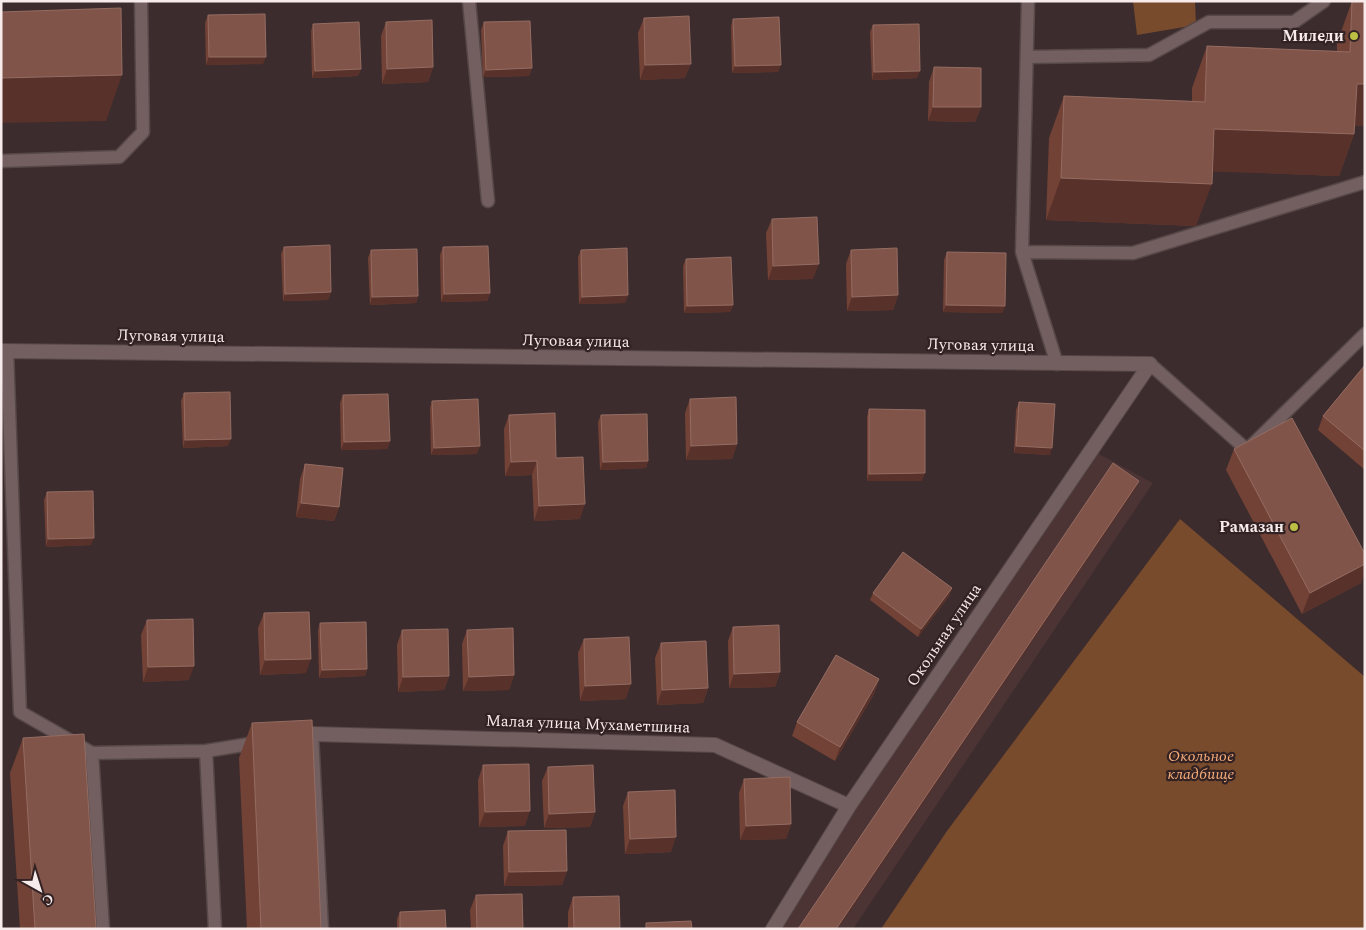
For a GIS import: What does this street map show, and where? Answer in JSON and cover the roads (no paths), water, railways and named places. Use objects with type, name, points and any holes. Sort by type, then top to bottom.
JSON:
[{"type":"street","name":"Луговая улица","points":[[4,351],[1150,364]]},
{"type":"street","name":"Окольная улица","points":[[773,929],[849,806],[1150,364]]},
{"type":"street","name":"Малая улица Мухаметшина","points":[[307,734],[715,745],[849,806]]},
{"type":"lane","points":[[1,161],[119,157],[143,132],[141,1]]},
{"type":"lane","points":[[469,1],[488,201]]},
{"type":"lane","points":[[1028,1],[1022,252],[1057,364]]},
{"type":"lane","points":[[1027,57],[1150,56],[1208,22],[1294,22],[1324,1]]},
{"type":"lane","points":[[1022,252],[1133,253],[1365,182]]},
{"type":"lane","points":[[1150,364],[1248,450],[1365,334]]},
{"type":"lane","points":[[4,351],[20,712],[92,752],[206,752],[273,740]]},
{"type":"lane","points":[[307,734],[322,929]]},
{"type":"lane","points":[[92,752],[103,929]]},
{"type":"lane","points":[[206,752],[215,929]]},
{"type":"place","name":"Миледи","points":[[1354,36]]},
{"type":"place","name":"Рамазан","points":[[1294,527]]},
{"type":"park label","name":"Окольное кладбище","points":[[1201,765]]}]
